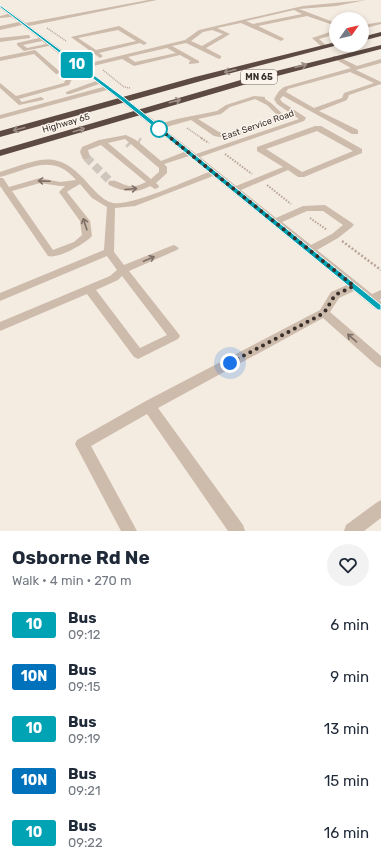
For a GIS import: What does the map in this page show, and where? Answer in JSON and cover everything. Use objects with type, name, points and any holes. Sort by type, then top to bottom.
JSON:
[{"type":"highway","points":[[369,37],[381,34]]},
{"type":"highway","name":"MN 65","points":[[124,100],[329,46]]},
{"type":"highway","name":"MN 65","points":[[138,112],[335,57],[381,47]]},
{"type":"highway","name":"Highway 65","points":[[0,134],[124,100]]},
{"type":"highway","name":"Highway 65","points":[[0,153],[138,112]]},
{"type":"street","points":[[0,28],[39,23],[155,0]]},
{"type":"street","points":[[35,52],[58,72],[187,41],[201,31],[241,21],[295,9],[364,0]]},
{"type":"street","points":[[0,6],[124,100],[381,308]]},
{"type":"street","points":[[295,9],[329,22]]},
{"type":"street","points":[[253,26],[307,14]]},
{"type":"street","points":[[0,17],[12,15]]},
{"type":"street","points":[[241,21],[281,38]]},
{"type":"street","points":[[369,26],[381,23]]},
{"type":"street","points":[[107,61],[74,37],[119,28],[155,49]]},
{"type":"street","points":[[202,48],[227,34],[212,28]]},
{"type":"street","points":[[325,47],[315,38],[329,34]]},
{"type":"street","points":[[0,40],[41,37]]},
{"type":"street","points":[[26,50],[19,44],[41,37]]},
{"type":"street","points":[[95,52],[141,41]]},
{"type":"street","points":[[187,41],[219,58]]},
{"type":"street","points":[[0,55],[53,46]]},
{"type":"street","points":[[0,60],[35,52],[53,46]]},
{"type":"street","points":[[168,46],[197,62],[192,63]]},
{"type":"street","points":[[123,57],[134,64],[181,53]]},
{"type":"street","points":[[335,57],[356,68]]},
{"type":"street","points":[[281,92],[292,86],[349,69],[379,63]]},
{"type":"street","points":[[303,118],[346,99],[346,94],[379,83],[349,69]]},
{"type":"street","points":[[15,98],[67,84],[69,78],[88,74]]},
{"type":"street","points":[[77,94],[81,88],[100,82]]},
{"type":"street","points":[[0,85],[27,110]]},
{"type":"street","points":[[21,104],[108,88]]},
{"type":"street","points":[[281,92],[355,132]]},
{"type":"street","name":"East Service Road","points":[[164,162],[218,149],[302,120],[303,118],[279,103],[277,99],[281,92]]},
{"type":"street","points":[[157,127],[177,121],[219,113],[228,106],[256,97],[277,99]]},
{"type":"street","points":[[192,118],[217,134],[230,137],[283,117],[269,104],[256,97]]},
{"type":"street","points":[[0,117],[27,110],[58,98]]},
{"type":"street","points":[[318,128],[359,150],[301,175],[289,167],[260,149],[318,128]]},
{"type":"street","points":[[244,132],[252,137]]},
{"type":"street","points":[[86,157],[84,152],[85,149],[118,137],[133,142],[164,162],[170,171],[164,178],[145,186],[127,190],[121,189],[112,183]]},
{"type":"street","points":[[102,142],[154,181],[162,193]]},
{"type":"street","points":[[133,142],[156,166],[158,170],[154,181]]},
{"type":"street","points":[[0,176],[41,163],[54,162],[64,164],[72,169],[99,199],[111,205],[132,204],[214,173]]},
{"type":"street","points":[[234,190],[289,167]]},
{"type":"street","points":[[0,180],[51,254],[77,244],[87,236],[85,221],[64,194],[61,187]]},
{"type":"street","points":[[7,190],[40,180],[61,187],[82,180]]},
{"type":"street","points":[[88,289],[138,354],[174,336],[124,269],[109,252],[111,205]]},
{"type":"street","points":[[275,222],[306,208],[325,208],[349,226],[335,236],[309,250]]},
{"type":"street","points":[[0,327],[114,278],[124,269],[174,248]]},
{"type":"street","points":[[0,297],[109,252]]},
{"type":"street","points":[[129,531],[82,444],[149,406],[324,313],[335,295],[354,286]]},
{"type":"street","points":[[371,299],[381,294]]},
{"type":"street","points":[[324,313],[381,363]]},
{"type":"street","points":[[149,406],[237,531]]},
{"type":"street","points":[[352,531],[381,508]]},
{"type":"path","points":[[39,23],[67,42]]},
{"type":"path","points":[[97,63],[107,74],[124,87],[139,90],[144,94]]},
{"type":"path","points":[[177,121],[218,149],[381,270]]},
{"type":"tunnel","points":[[86,157],[112,183]]},
{"type":"bus line","name":"10","points":[[0,6],[124,100],[381,307]]},
{"type":"route","points":[[159,129],[157,127],[354,286],[335,295],[324,313],[230,363]]}]
